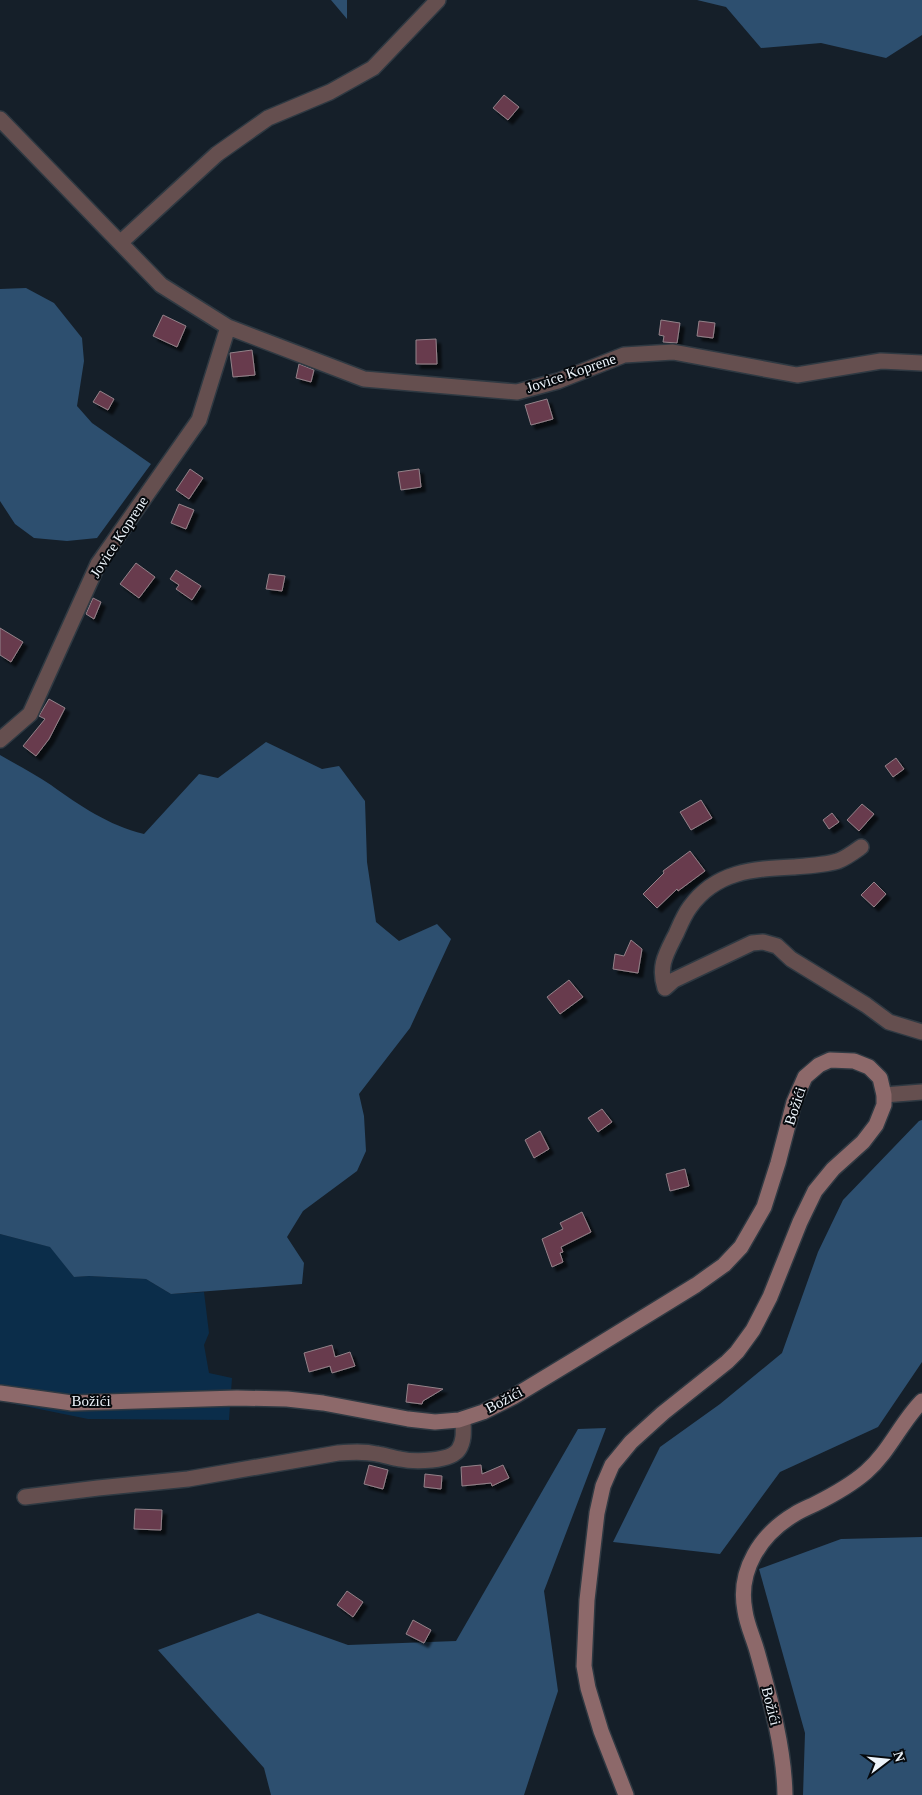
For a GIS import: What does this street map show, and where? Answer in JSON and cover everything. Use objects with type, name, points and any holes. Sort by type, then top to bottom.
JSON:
[{"type":"main road","name":"Božići","points":[[0,1393],[72,1402],[237,1398],[287,1399],[323,1403],[423,1421],[446,1422],[463,1419],[482,1412],[521,1392],[696,1285],[716,1272],[732,1258],[749,1234],[764,1207],[794,1102],[805,1077],[814,1068],[830,1060],[847,1060],[861,1063],[875,1072],[880,1078],[884,1095]]},
{"type":"main road","points":[[626,1795],[601,1731],[588,1688],[584,1666],[592,1552],[606,1476],[616,1459],[631,1442],[669,1408],[727,1362],[745,1342],[770,1297],[800,1222],[815,1191],[833,1169],[871,1133],[880,1115],[884,1095]]},
{"type":"main road","name":"Božići","points":[[784,1795],[778,1730],[744,1610],[744,1582],[748,1566],[766,1536],[776,1527],[795,1513],[845,1487],[873,1466],[890,1447],[922,1400]]},
{"type":"street","points":[[121,242],[217,154],[268,118],[330,92],[373,68],[438,0]]},
{"type":"street","name":"Jovice Koprene","points":[[0,119],[161,285],[228,328],[364,379],[517,392],[558,381],[624,355],[673,352],[797,375],[881,361],[922,363]]},
{"type":"street","name":"Jovice Koprene","points":[[0,740],[30,714],[98,564],[199,420],[228,328]]},
{"type":"street","points":[[861,847],[838,861],[804,866],[753,869],[721,880],[707,890],[690,907],[663,958],[661,977],[665,988],[674,980],[752,943],[763,942],[777,946],[791,958],[890,1022],[922,1032]]},
{"type":"street","points":[[884,1095],[922,1092]]},
{"type":"street","points":[[25,1497],[188,1479],[338,1453],[367,1452],[409,1461],[445,1458],[458,1450],[463,1438],[463,1419]]},
{"type":"shaded area","points":[[331,0],[347,0],[347,19]]},
{"type":"shaded area","points":[[697,0],[922,0],[922,35],[886,58],[821,43],[761,48],[726,7]]},
{"type":"shaded area","points":[[26,288],[54,303],[82,338],[84,361],[77,406],[92,423],[151,464],[97,538],[67,541],[34,538],[15,524],[0,501],[0,289]]},
{"type":"shaded area","points":[[266,742],[322,769],[339,766],[365,801],[367,862],[376,922],[399,941],[437,924],[451,939],[410,1028],[359,1094],[364,1116],[366,1151],[357,1171],[303,1211],[287,1237],[304,1263],[302,1284],[171,1294],[146,1279],[74,1277],[50,1247],[0,1234],[0,755],[39,777],[95,814],[118,826],[144,834],[199,774],[218,778]]},
{"type":"shaded area","points":[[922,1120],[922,1362],[878,1427],[780,1472],[720,1554],[613,1542],[660,1447],[720,1404],[782,1353],[818,1252],[843,1200]]},
{"type":"shaded area","points":[[0,1234],[51,1247],[74,1277],[146,1279],[171,1294],[204,1292],[209,1333],[204,1345],[209,1373],[232,1378],[229,1420],[88,1419],[0,1401]]},
{"type":"shaded area","points":[[606,1428],[544,1591],[558,1691],[524,1795],[271,1795],[264,1768],[158,1650],[258,1613],[348,1645],[456,1641],[578,1429]]},
{"type":"shaded area","points":[[922,1537],[922,1795],[803,1795],[805,1733],[759,1569],[841,1539]]},
{"type":"building","points":[[504,95],[519,107],[508,120],[493,108]]},
{"type":"building","points":[[163,315],[186,326],[177,347],[153,336]]},
{"type":"building","points":[[661,320],[680,323],[677,343],[663,342],[664,336],[659,335]]},
{"type":"building","points":[[699,321],[715,323],[713,338],[697,336]]},
{"type":"building","points":[[436,339],[437,364],[416,364],[416,340]]},
{"type":"building","points":[[252,350],[255,375],[233,377],[230,353]]},
{"type":"building","points":[[299,364],[314,370],[311,382],[296,378]]},
{"type":"building","points":[[100,391],[114,399],[108,410],[93,402]]},
{"type":"building","points":[[547,399],[553,419],[531,425],[525,405]]},
{"type":"building","points":[[190,469],[203,478],[189,499],[176,490]]},
{"type":"building","points":[[419,469],[421,487],[401,490],[398,472]]},
{"type":"building","points":[[179,504],[194,510],[186,529],[171,523]]},
{"type":"building","points":[[136,563],[155,577],[139,598],[120,584]]},
{"type":"building","points":[[176,570],[201,586],[192,600],[176,589],[179,585],[170,579]]},
{"type":"building","points":[[269,574],[285,576],[282,591],[266,589]]},
{"type":"building","points":[[93,598],[101,602],[94,619],[86,614]]},
{"type":"building","points":[[0,628],[23,642],[11,662],[0,655]]},
{"type":"building","points":[[49,699],[65,708],[49,739],[36,756],[23,746],[45,719],[39,716]]},
{"type":"building","points":[[896,758],[904,769],[893,777],[885,766]]},
{"type":"building","points":[[701,800],[712,818],[691,830],[680,812]]},
{"type":"building","points":[[862,804],[874,814],[859,831],[847,820]]},
{"type":"building","points":[[832,813],[839,822],[829,829],[823,820]]},
{"type":"building","points":[[690,851],[705,871],[678,891],[677,889],[657,908],[643,894],[664,873],[663,871]]},
{"type":"building","points":[[874,882],[886,894],[874,907],[861,895]]},
{"type":"building","points":[[631,940],[642,949],[638,973],[613,969],[615,954],[624,956]]},
{"type":"building","points":[[569,980],[583,997],[560,1014],[547,997]]},
{"type":"building","points":[[602,1109],[612,1122],[598,1132],[588,1118]]},
{"type":"building","points":[[540,1131],[549,1149],[534,1158],[525,1140]]},
{"type":"building","points":[[685,1169],[689,1186],[670,1191],[666,1174]]},
{"type":"building","points":[[582,1212],[591,1232],[561,1247],[563,1252],[560,1253],[563,1262],[552,1267],[542,1239],[563,1229],[560,1223]]},
{"type":"building","points":[[332,1345],[335,1357],[350,1352],[355,1366],[332,1373],[330,1366],[309,1372],[304,1353]]},
{"type":"building","points":[[408,1384],[443,1389],[423,1401],[422,1404],[406,1402]]},
{"type":"building","points":[[369,1465],[388,1470],[383,1489],[364,1484]]},
{"type":"building","points":[[481,1465],[482,1474],[503,1465],[509,1478],[492,1486],[491,1483],[462,1486],[461,1467]]},
{"type":"building","points":[[425,1474],[442,1476],[441,1489],[424,1487]]},
{"type":"building","points":[[135,1509],[162,1510],[161,1530],[134,1529]]},
{"type":"building","points":[[347,1591],[363,1602],[353,1617],[337,1605]]},
{"type":"building","points":[[413,1620],[431,1630],[424,1643],[406,1634]]}]
